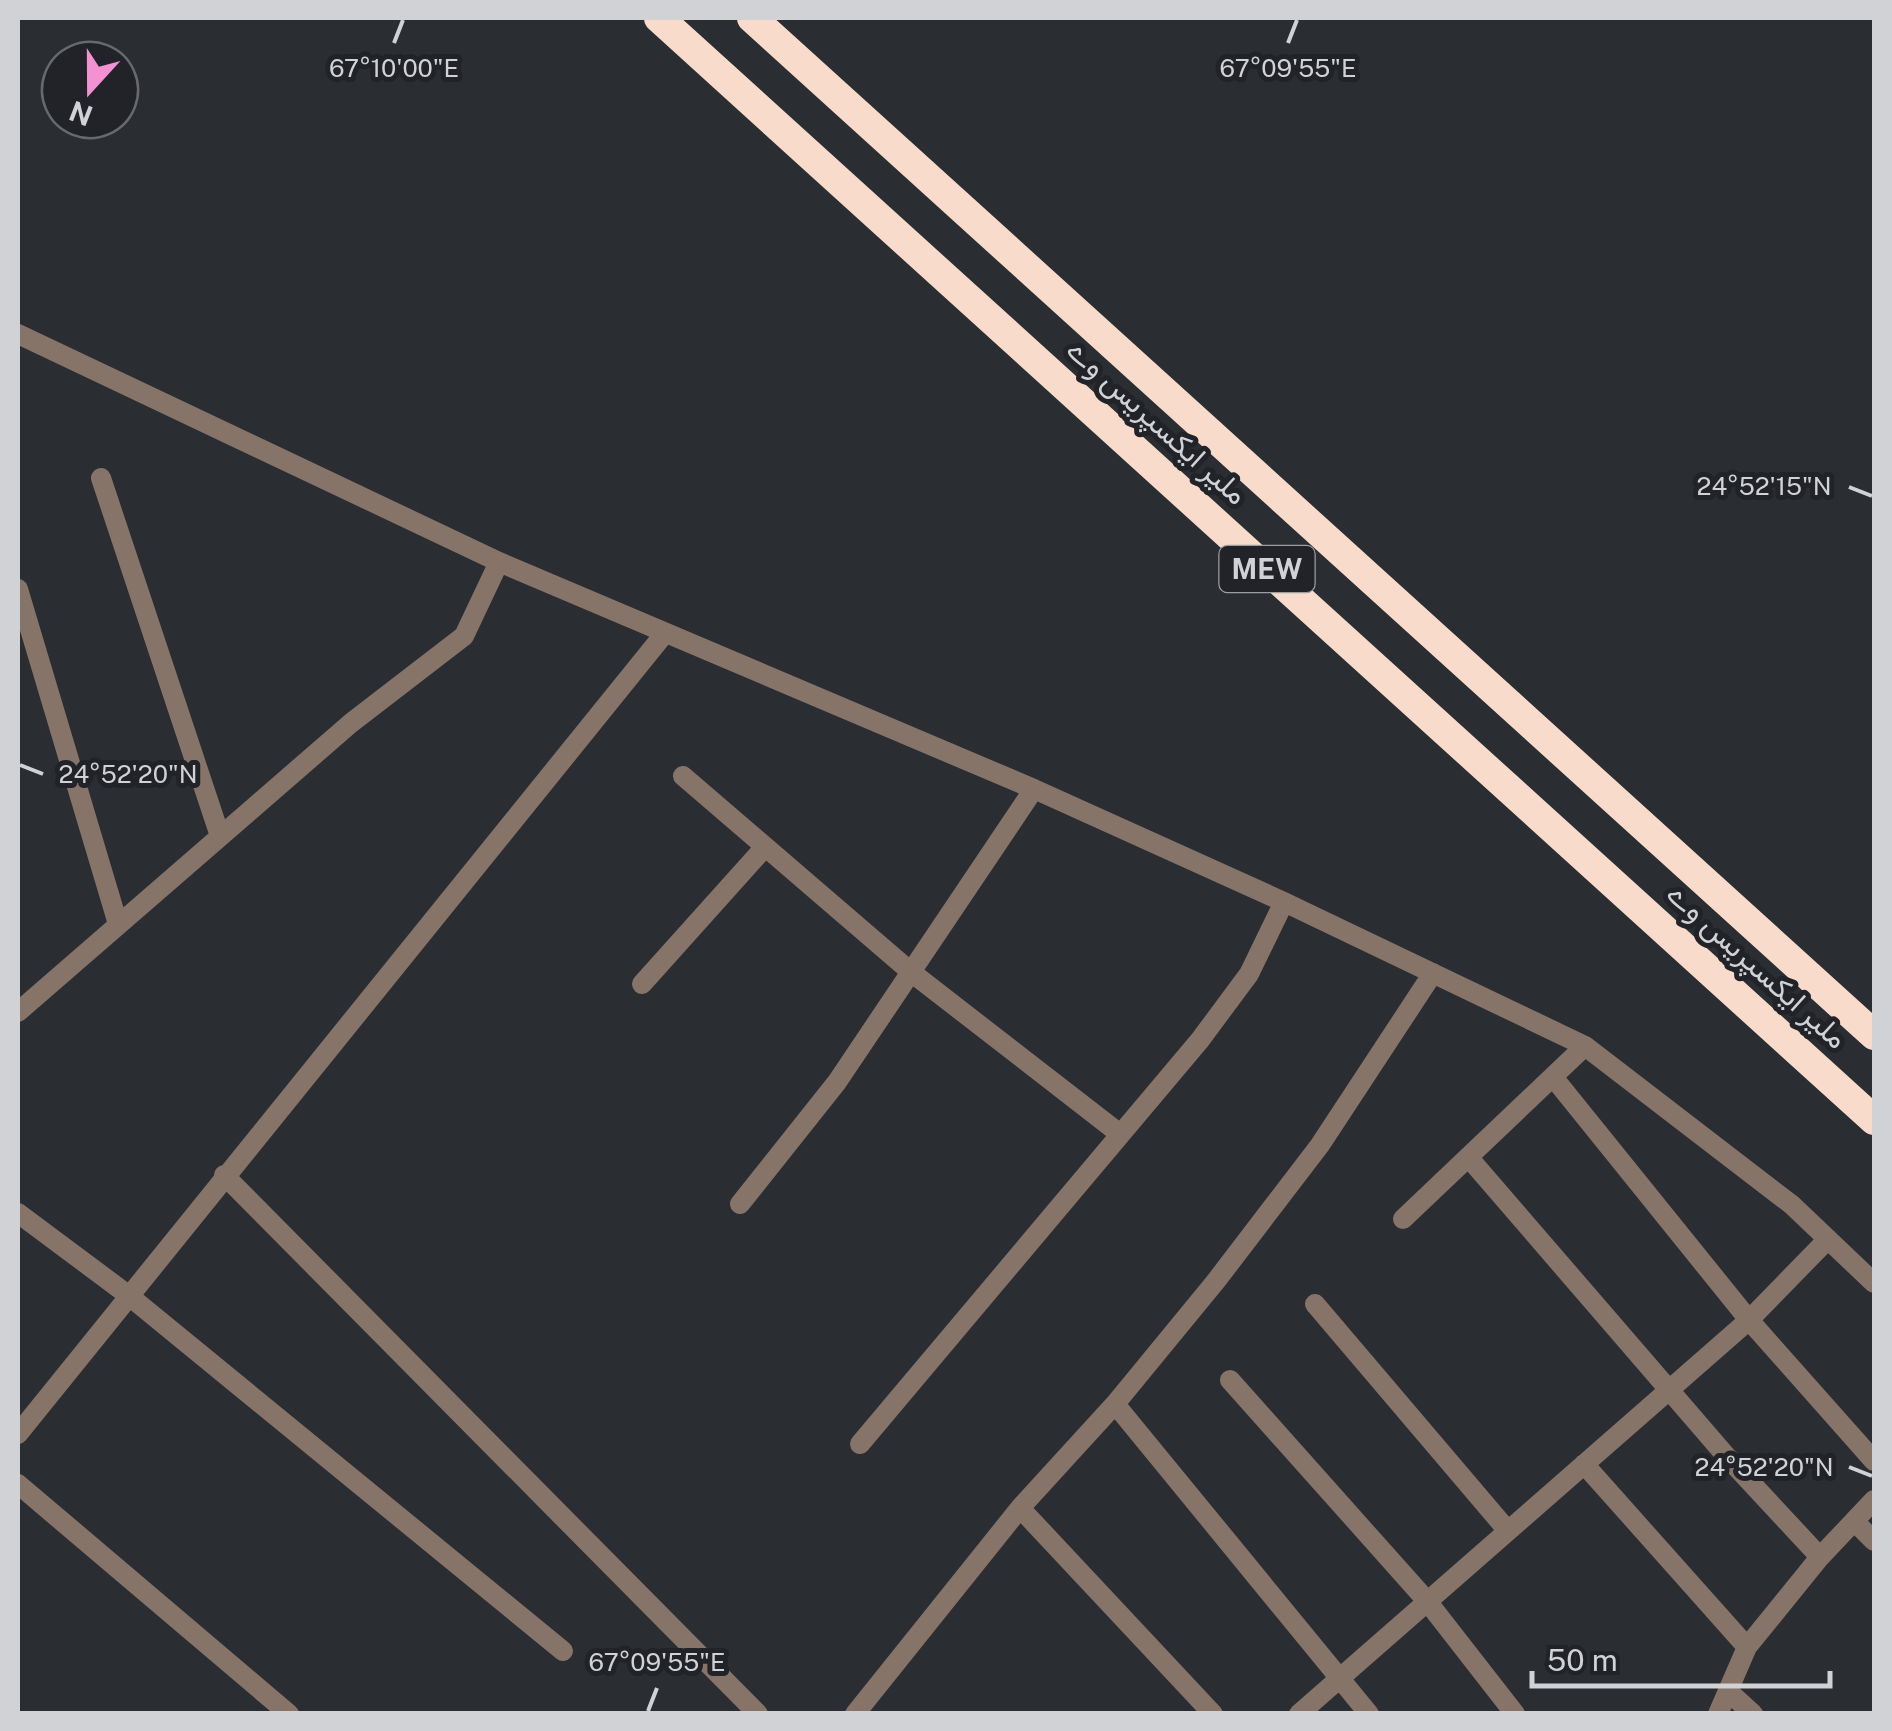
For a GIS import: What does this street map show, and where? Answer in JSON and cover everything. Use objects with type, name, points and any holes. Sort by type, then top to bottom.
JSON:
[{"type":"highway","name":"ملیر ایکسپریس وے","points":[[659,18],[1874,1120]]},
{"type":"highway","name":"ملیر ایکسپریس وے","points":[[752,18],[1874,1035]]},
{"type":"street","points":[[18,334],[499,562],[1034,788],[1585,1046],[1792,1205],[1874,1283]]},
{"type":"street","points":[[101,478],[220,836]]},
{"type":"street","points":[[18,1012],[351,723],[464,636],[499,562]]},
{"type":"street","points":[[18,589],[118,924]]},
{"type":"street","points":[[18,1434],[665,633]]},
{"type":"street","points":[[684,776],[911,972],[1120,1134]]},
{"type":"street","points":[[740,1204],[836,1082],[1034,788]]},
{"type":"street","points":[[642,984],[765,846]]},
{"type":"street","points":[[860,1444],[1249,974],[1284,902]]},
{"type":"street","points":[[855,1714],[1020,1508],[1115,1404],[1320,1145],[1433,973]]},
{"type":"street","points":[[1403,1218],[1585,1046]]},
{"type":"street","points":[[1553,1077],[1749,1320],[1874,1462]]},
{"type":"street","points":[[1469,1158],[1820,1557]]},
{"type":"street","points":[[224,1175],[758,1714]]},
{"type":"street","points":[[18,1214],[128,1295],[563,1652]]},
{"type":"street","points":[[1299,1714],[1749,1320],[1828,1239]]},
{"type":"street","points":[[1314,1304],[1508,1531]]},
{"type":"street","points":[[1230,1380],[1427,1601],[1515,1714]]},
{"type":"street","points":[[1115,1404],[1369,1714]]},
{"type":"street","points":[[1584,1464],[1747,1647]]},
{"type":"street","points":[[18,1484],[289,1714]]},
{"type":"street","points":[[1718,1714],[1747,1647],[1820,1557],[1874,1500]]},
{"type":"street","points":[[1020,1508],[1213,1714]]},
{"type":"street","points":[[1854,1522],[1874,1540]]},
{"type":"street","points":[[1730,1693],[1753,1714]]}]
